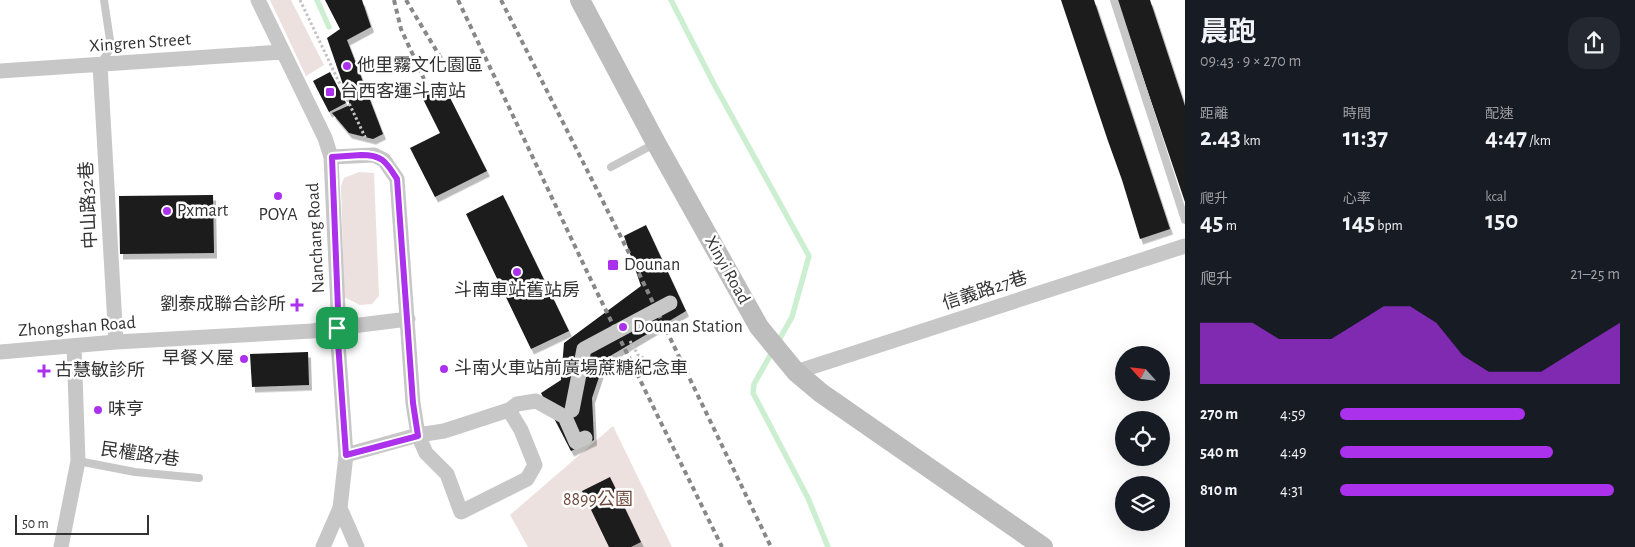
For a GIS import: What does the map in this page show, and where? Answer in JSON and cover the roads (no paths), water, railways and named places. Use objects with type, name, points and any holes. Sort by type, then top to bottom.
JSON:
[{"type":"street","name":"Nanchang Road","points":[[258,0],[325,138],[332,157],[338,309],[337,328],[346,455],[340,508],[323,547]]},
{"type":"street","name":"Xinyi Road","points":[[580,0],[656,144],[759,327],[796,372],[821,393],[1043,547]]},
{"type":"street","name":"Xingren Street","points":[[0,71],[282,52]]},
{"type":"street","name":"中山路32巷","points":[[100,64],[116,342]]},
{"type":"street","points":[[332,157],[374,155],[384,160],[397,179],[413,403],[418,436],[426,453],[447,474],[461,512],[527,479],[536,465],[521,430],[509,410]]},
{"type":"street","name":"信義路27巷","points":[[796,372],[1185,246]]},
{"type":"street","points":[[572,410],[584,349],[670,304]]},
{"type":"street","name":"Zhongshan Road","points":[[0,352],[116,342],[312,331],[408,319]]},
{"type":"street","points":[[61,547],[78,461],[74,346]]},
{"type":"street","points":[[346,455],[444,431],[509,410],[517,404],[536,401],[565,417],[576,442],[585,438]]},
{"type":"street","points":[[340,508],[357,547]]},
{"type":"lane","points":[[100,64],[111,46],[104,0]]},
{"type":"lane","points":[[1114,0],[1185,220]]},
{"type":"lane","points":[[611,167],[656,144]]},
{"type":"lane","name":"民權路7巷","points":[[78,461],[135,472],[198,478]]},
{"type":"waterway","points":[[317,0],[329,27]]},
{"type":"waterway","points":[[671,0],[714,84],[809,256],[792,317],[754,384],[753,393],[808,498],[828,547]]},
{"type":"railway","points":[[394,0],[401,29],[424,79]]},
{"type":"railway","points":[[406,0],[448,70]]},
{"type":"railway","points":[[458,0],[591,280],[722,547]]},
{"type":"railway","points":[[501,0],[631,257],[771,547]]},
{"type":"place","name":"他里霧文化園區","points":[[347,66]]},
{"type":"place","name":"台西客運斗南站","points":[[330,92]]},
{"type":"place","name":"POYA","points":[[278,196]]},
{"type":"place","name":"Pxmart","points":[[167,211]]},
{"type":"place","name":"Dounan","points":[[613,265]]},
{"type":"place","name":"斗南車站舊站房","points":[[517,272]]},
{"type":"place","name":"劉泰成聯合診所","points":[[297,305]]},
{"type":"place","name":"Dounan Station","points":[[623,327]]},
{"type":"place","name":"早餐ㄨ屋","points":[[244,359]]},
{"type":"place","name":"斗南火車站前廣場蔗糖紀念車","points":[[444,369]]},
{"type":"place","name":"古慧敏診所","points":[[44,371]]},
{"type":"place","name":"味亨","points":[[98,410]]},
{"type":"park label","name":"8899公園","points":[[598,500]]}]
